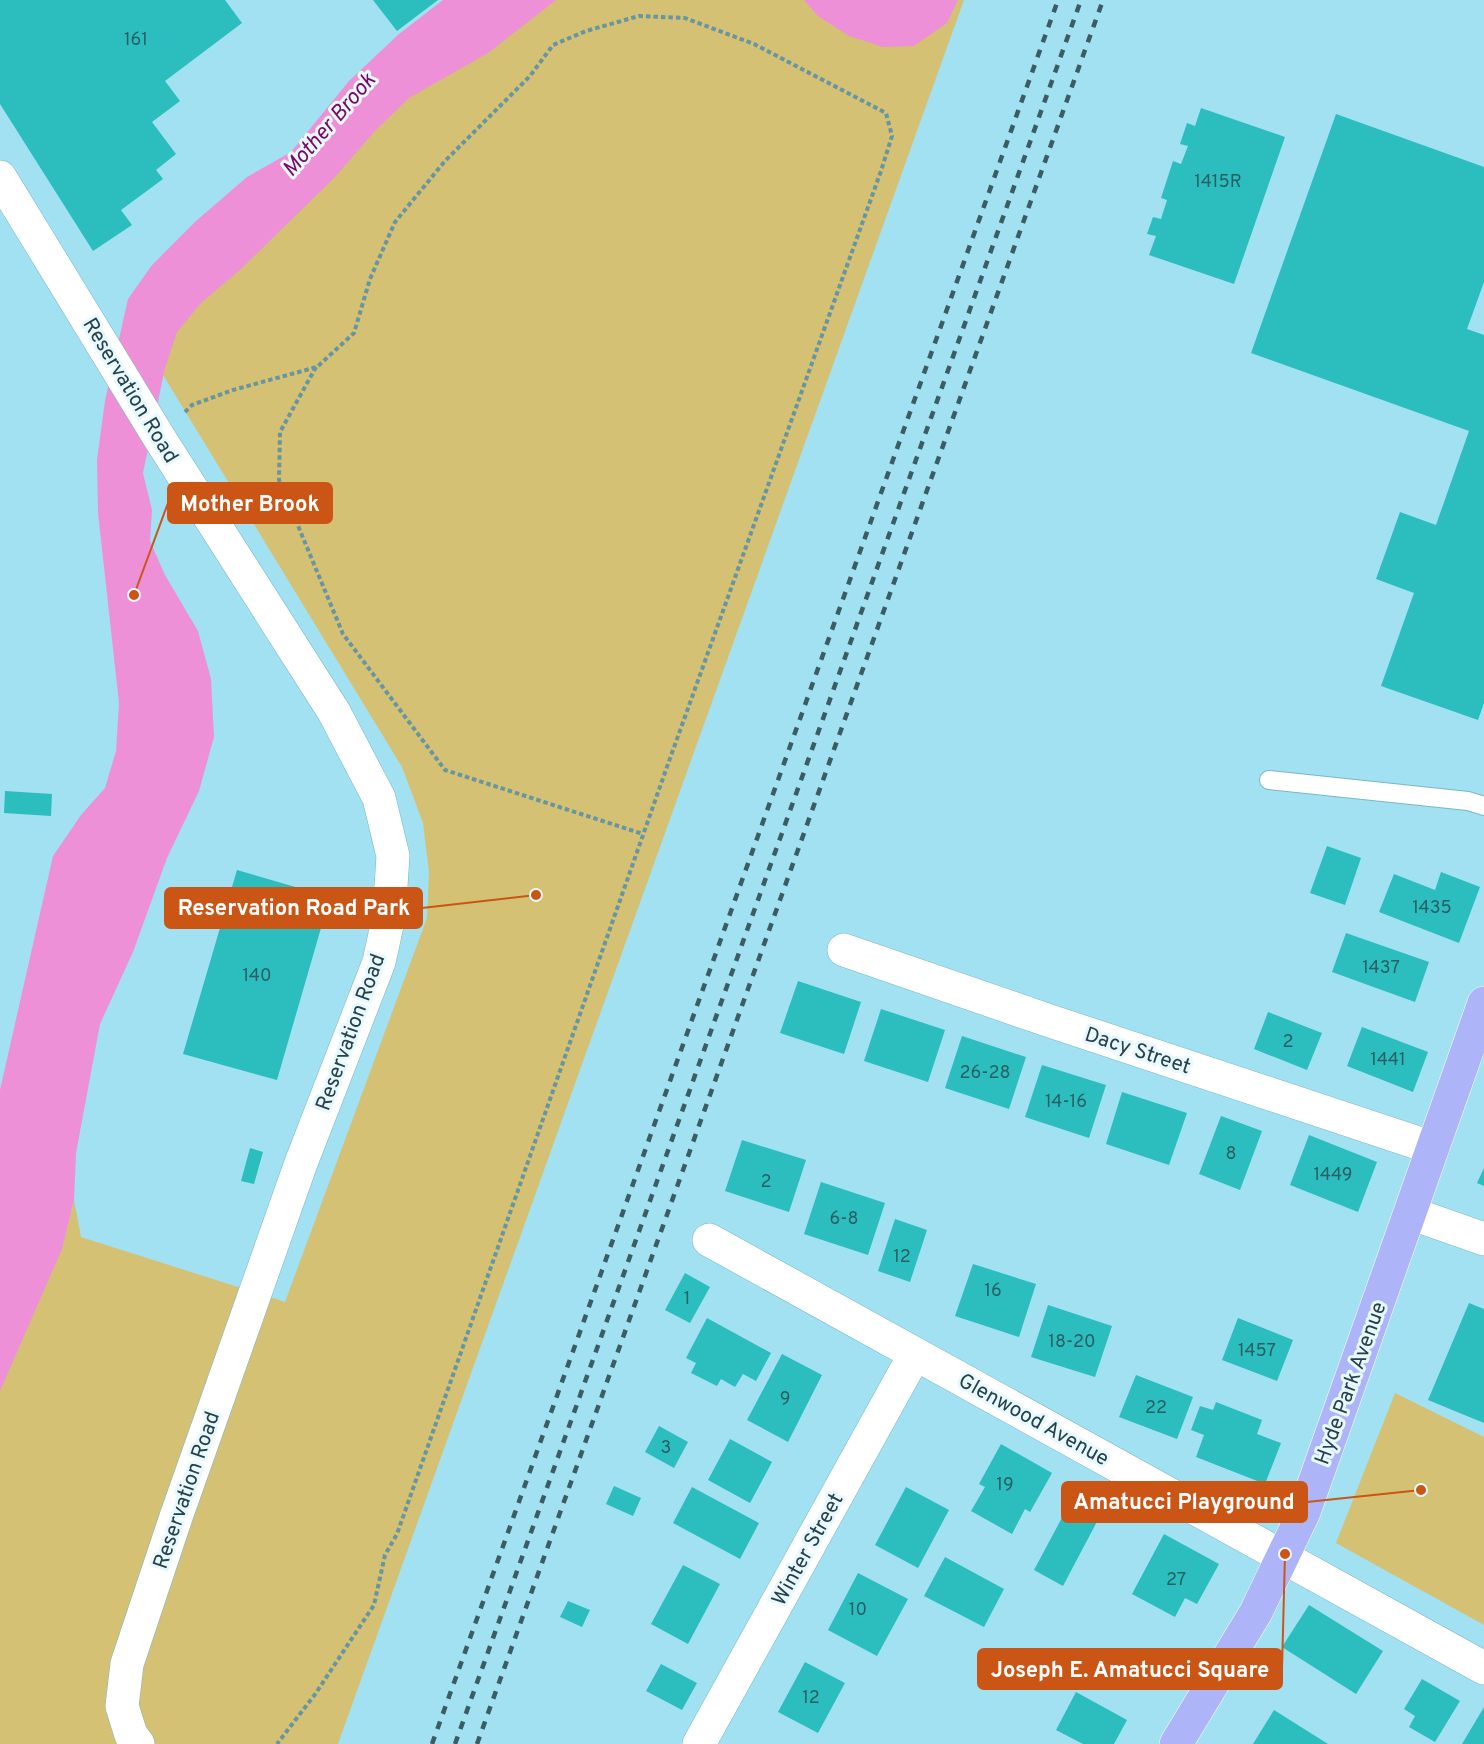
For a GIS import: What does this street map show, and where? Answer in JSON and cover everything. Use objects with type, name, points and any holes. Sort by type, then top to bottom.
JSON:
[{"type":"main road","name":"Hyde Park Avenue","points":[[1176,1744],[1256,1612],[1304,1512],[1484,1003]]},
{"type":"street","name":"Reservation Road","points":[[0,177],[160,439],[334,712],[379,798],[393,856],[390,916],[379,962],[301,1163],[127,1664],[122,1706],[131,1735],[138,1744]]},
{"type":"street","name":"Dacy Street","points":[[844,950],[1433,1148]]},
{"type":"street","points":[[1410,1214],[1484,1239]]},
{"type":"street","name":"Glenwood Avenue","points":[[709,1240],[1484,1668]]},
{"type":"street","name":"Winter Street","points":[[699,1744],[915,1354]]},
{"type":"lane","points":[[1269,780],[1468,801],[1484,806]]},
{"type":"path","points":[[277,1744],[316,1693],[374,1605],[386,1555],[397,1534],[892,136],[886,113],[754,44],[686,18],[639,16],[586,31],[554,45],[530,76],[445,161],[395,222],[370,279],[354,333],[317,366],[280,432],[279,480],[343,634],[445,770],[643,834]]},
{"type":"path","points":[[160,439],[192,405],[233,390],[317,366]]},
{"type":"shaded area","points":[[541,0],[964,0],[338,1744],[0,1744],[0,1365],[66,1232],[74,1200],[81,1237],[285,1302],[427,918],[429,872],[423,823],[402,767],[157,365],[176,325],[401,93]]},
{"type":"shaded area","points":[[1395,1393],[1484,1437],[1484,1625],[1336,1543]]},
{"type":"water","points":[[443,0],[556,0],[488,53],[409,98],[375,131],[334,178],[241,269],[201,303],[177,332],[165,368],[143,473],[152,510],[150,541],[165,575],[198,631],[211,679],[214,737],[199,791],[167,858],[133,952],[100,1024],[76,1153],[74,1200],[62,1249],[0,1391],[0,1090],[53,856],[81,815],[105,788],[116,751],[119,703],[98,513],[97,460],[105,401],[128,299],[152,265],[196,221],[247,177],[291,152],[349,81],[399,34]]},
{"type":"water","points":[[804,0],[958,0],[947,23],[914,46],[883,47],[849,36],[818,16]]},
{"type":"building","points":[[0,0],[225,0],[242,23],[165,81],[180,101],[152,122],[176,154],[156,170],[163,179],[121,210],[132,225],[93,251],[0,104]]},
{"type":"building","points":[[373,0],[438,0],[397,31]]},
{"type":"building","points":[[1201,108],[1285,137],[1234,284],[1149,255],[1156,236],[1147,234],[1153,217],[1161,219],[1167,200],[1161,198],[1173,161],[1181,164],[1188,146],[1180,144],[1187,123],[1195,126]]},
{"type":"building","points":[[1336,114],[1484,167],[1484,282],[1467,329],[1484,335],[1484,703],[1478,720],[1381,686],[1414,593],[1376,579],[1400,512],[1436,525],[1469,431],[1251,353]]},
{"type":"building","points":[[5,791],[52,794],[51,816],[4,813]]},
{"type":"building","points":[[1327,846],[1361,858],[1345,905],[1310,893]]},
{"type":"building","points":[[237,870],[330,897],[277,1080],[183,1054]]},
{"type":"building","points":[[1441,872],[1480,887],[1459,943],[1379,912],[1394,874],[1435,890]]},
{"type":"building","points":[[1346,933],[1429,962],[1415,1002],[1332,972]]},
{"type":"building","points":[[798,981],[861,1002],[844,1054],[780,1033]]},
{"type":"building","points":[[881,1009],[945,1030],[928,1082],[864,1061]]},
{"type":"building","points":[[1268,1012],[1322,1033],[1307,1070],[1254,1049]]},
{"type":"building","points":[[1362,1027],[1428,1052],[1413,1092],[1347,1066]]},
{"type":"building","points":[[962,1036],[1026,1057],[1009,1109],[945,1088]]},
{"type":"building","points":[[1042,1065],[1106,1085],[1089,1138],[1025,1117]]},
{"type":"building","points":[[1122,1092],[1187,1113],[1169,1165],[1106,1144]]},
{"type":"building","points":[[1221,1116],[1262,1131],[1240,1190],[1199,1174]]},
{"type":"building","points":[[1309,1135],[1377,1162],[1358,1212],[1290,1185]]},
{"type":"building","points":[[742,1140],[806,1160],[789,1212],[725,1191]]},
{"type":"building","points":[[250,1148],[263,1152],[254,1184],[241,1181]]},
{"type":"building","points":[[1484,1168],[1484,1186],[1477,1183]]},
{"type":"building","points":[[821,1182],[885,1203],[868,1255],[804,1234]]},
{"type":"building","points":[[895,1219],[927,1230],[910,1282],[878,1271]]},
{"type":"building","points":[[973,1264],[1036,1284],[1019,1337],[955,1316]]},
{"type":"building","points":[[685,1273],[710,1287],[690,1323],[665,1310]]},
{"type":"building","points":[[1469,1303],[1484,1309],[1484,1423],[1428,1400]]},
{"type":"building","points":[[1048,1305],[1112,1326],[1095,1377],[1031,1357]]},
{"type":"building","points":[[707,1318],[771,1353],[756,1381],[743,1374],[735,1387],[721,1379],[717,1386],[691,1373],[696,1363],[686,1358]]},
{"type":"building","points":[[1238,1318],[1293,1340],[1277,1381],[1222,1360]]},
{"type":"building","points":[[782,1354],[822,1375],[788,1442],[747,1420]]},
{"type":"building","points":[[1136,1375],[1193,1397],[1177,1439],[1119,1417]]},
{"type":"building","points":[[1216,1402],[1262,1420],[1257,1434],[1281,1443],[1265,1484],[1196,1457],[1204,1435],[1191,1430],[1200,1406],[1213,1410]]},
{"type":"building","points":[[659,1426],[688,1442],[674,1468],[645,1452]]},
{"type":"building","points":[[730,1439],[772,1462],[750,1503],[708,1480]]},
{"type":"building","points":[[1001,1444],[1052,1473],[1030,1512],[1025,1509],[1012,1534],[971,1511],[985,1487],[979,1484]]},
{"type":"building","points":[[614,1486],[641,1498],[633,1516],[606,1504]]},
{"type":"building","points":[[692,1487],[759,1523],[740,1559],[673,1523]]},
{"type":"building","points":[[906,1487],[949,1510],[918,1568],[875,1545]]},
{"type":"building","points":[[1072,1499],[1101,1514],[1063,1586],[1034,1570]]},
{"type":"building","points":[[1164,1534],[1219,1564],[1197,1604],[1185,1598],[1175,1617],[1132,1594]]},
{"type":"building","points":[[945,1557],[1004,1589],[984,1627],[924,1596]]},
{"type":"building","points":[[683,1565],[720,1584],[688,1644],[651,1624]]},
{"type":"building","points":[[858,1573],[908,1599],[877,1656],[828,1630]]},
{"type":"building","points":[[568,1601],[590,1610],[582,1627],[560,1617]]},
{"type":"building","points":[[1309,1605],[1383,1651],[1356,1694],[1282,1647]]},
{"type":"building","points":[[805,1662],[845,1683],[818,1733],[778,1712]]},
{"type":"building","points":[[661,1664],[697,1683],[682,1710],[646,1691]]},
{"type":"building","points":[[1422,1679],[1460,1701],[1435,1742],[1409,1727],[1415,1716],[1404,1709]]},
{"type":"building","points":[[1076,1692],[1127,1720],[1114,1744],[1083,1744],[1056,1730]]},
{"type":"building","points":[[1484,1707],[1484,1744],[1462,1744]]},
{"type":"building","points":[[1274,1710],[1328,1744],[1253,1744]]},
{"type":"railway","points":[[432,1744],[1058,0]]},
{"type":"railway","points":[[455,1744],[1081,0]]},
{"type":"railway","points":[[477,1744],[1103,0]]},
{"type":"place","name":"Mother Brook","points":[[134,595]]},
{"type":"place","name":"Reservation Road Park","points":[[536,895]]},
{"type":"place","name":"Amatucci Playground","points":[[1421,1490]]},
{"type":"place","name":"Joseph E. Amatucci Square","points":[[1285,1554]]}]
